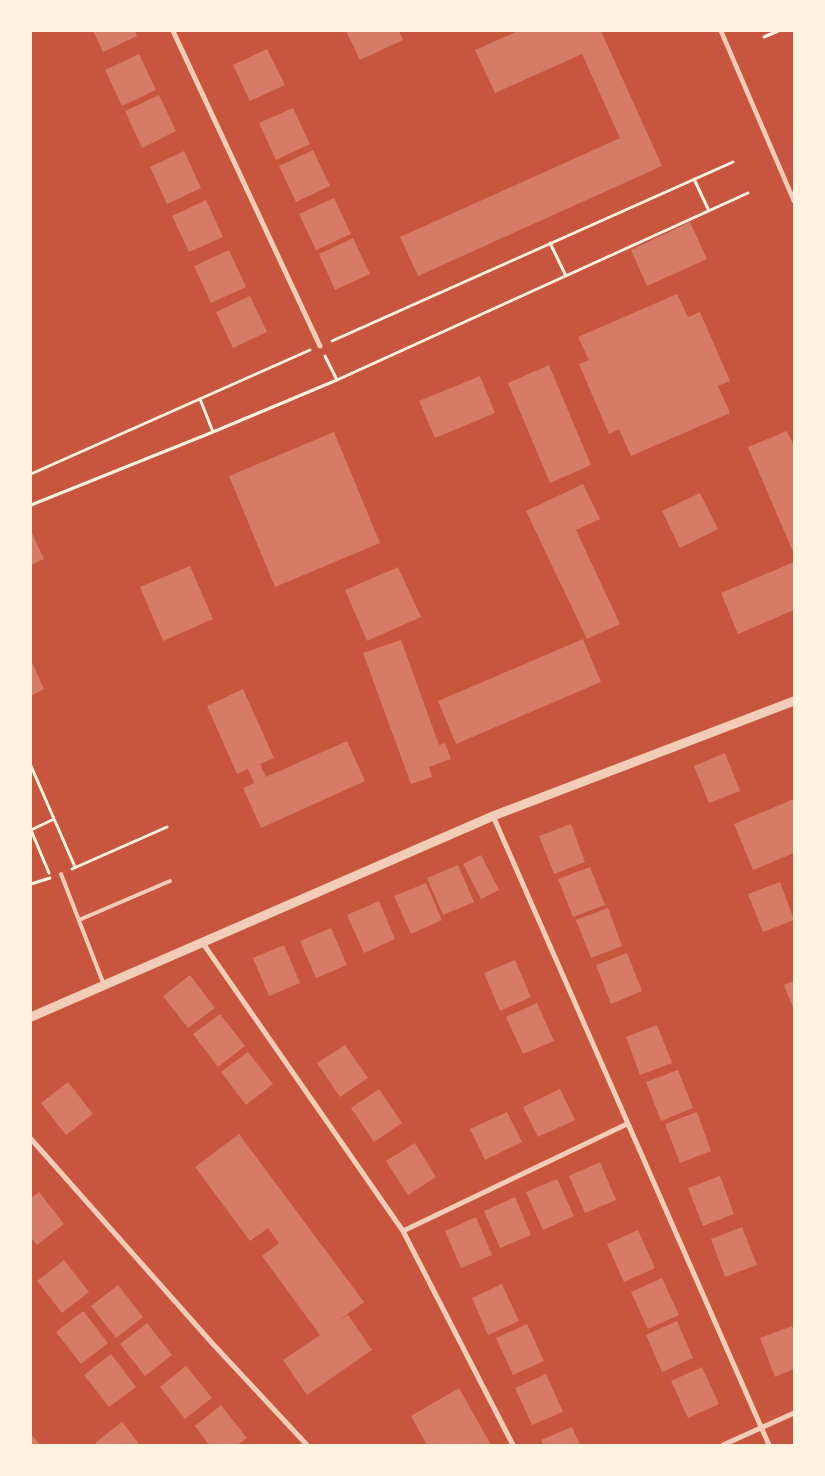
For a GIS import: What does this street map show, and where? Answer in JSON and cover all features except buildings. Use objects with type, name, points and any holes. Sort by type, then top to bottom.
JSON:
[{"type":"street","points":[[173,31],[320,346]]},
{"type":"street","points":[[721,31],[794,201]]},
{"type":"street","points":[[31,1017],[493,816],[794,701]]},
{"type":"street","points":[[493,816],[769,1445]]},
{"type":"street","points":[[202,942],[403,1232],[513,1445]]},
{"type":"street","points":[[403,1232],[628,1124]]},
{"type":"street","points":[[31,1139],[212,1343],[307,1445]]},
{"type":"street","points":[[723,1445],[794,1413]]},
{"type":"lane","points":[[61,874],[104,985]]},
{"type":"lane","points":[[79,920],[170,881]]},
{"type":"path","points":[[764,37],[778,31]]},
{"type":"path","points":[[32,473],[733,162]]},
{"type":"path","points":[[694,179],[709,211]]},
{"type":"path","points":[[31,505],[214,432],[337,380],[748,193]]},
{"type":"path","points":[[550,243],[566,276]]},
{"type":"path","points":[[320,346],[337,380]]},
{"type":"path","points":[[200,399],[214,432]]},
{"type":"path","points":[[31,766],[75,867]]},
{"type":"path","points":[[51,878],[31,830],[54,819]]},
{"type":"path","points":[[31,884],[61,874],[167,827]]}]
